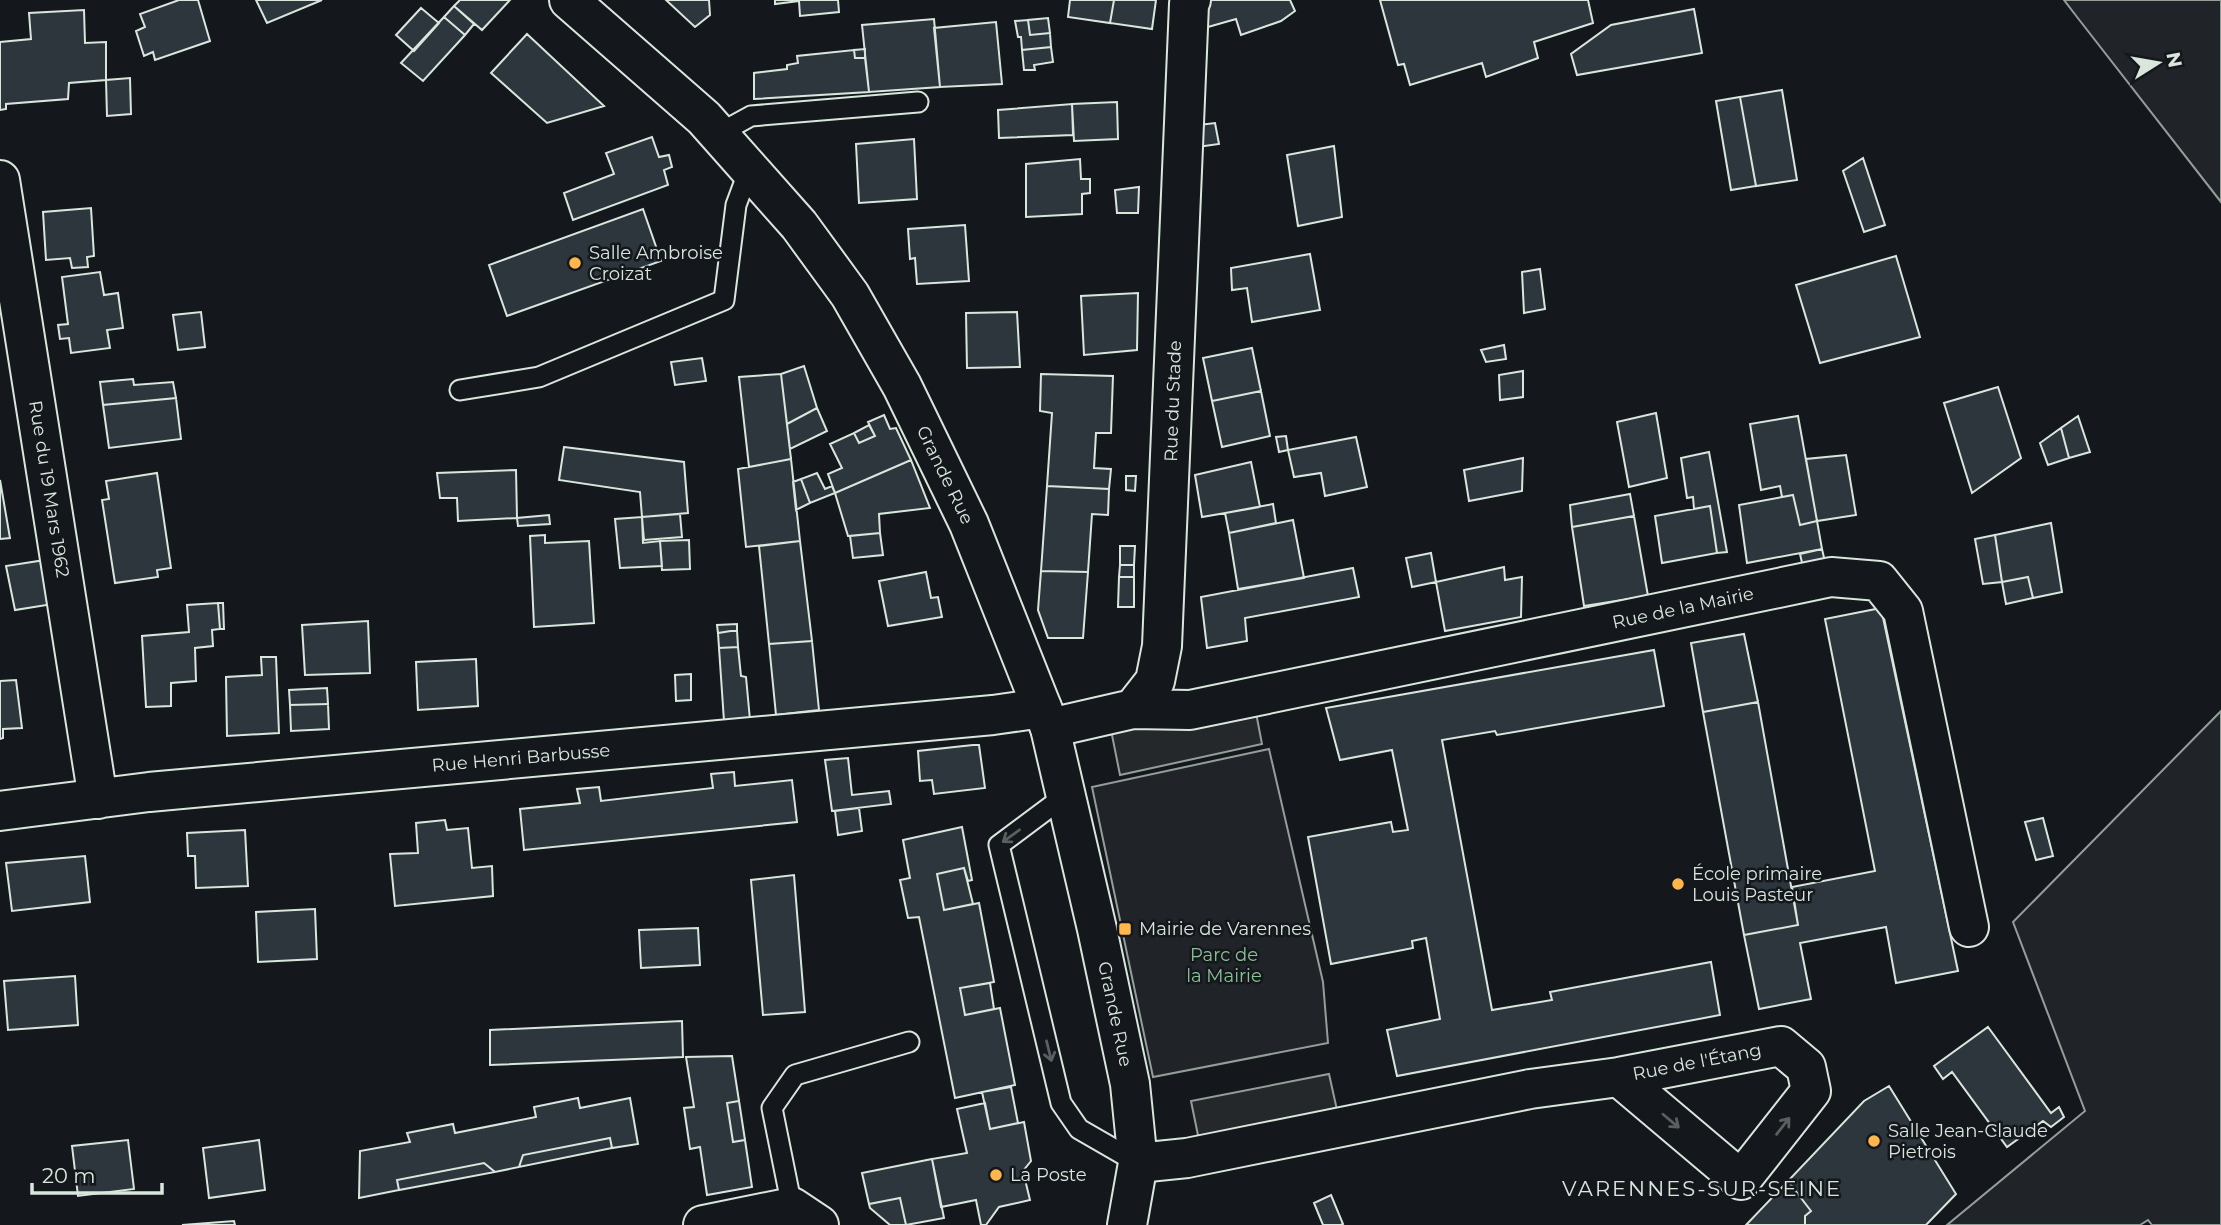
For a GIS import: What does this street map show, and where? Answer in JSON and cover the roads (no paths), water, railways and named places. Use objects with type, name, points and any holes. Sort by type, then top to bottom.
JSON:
[{"type":"street","name":"Grande Rue","points":[[569,0],[704,118],[799,225],[850,295],[902,386],[969,524],[1046,718],[1097,929],[1130,1084],[1138,1163],[1127,1225]]},
{"type":"street","name":"Rue du Stade","points":[[1133,709],[1155,681],[1163,646],[1188,18],[1191,0]]},
{"type":"street","name":"Rue du 19 Mars 1962","points":[[0,180],[97,799]]},
{"type":"street","name":"Rue de la Mairie","points":[[1133,709],[1190,710],[1830,577],[1879,581],[1903,611],[1969,927]]},
{"type":"street","points":[[1046,718],[1133,709]]},
{"type":"street","name":"Rue Henri Barbusse","points":[[0,811],[176,790],[993,715],[1046,718]]},
{"type":"street","name":"Rue de l'Étang","points":[[1138,1163],[1187,1158],[1530,1089],[1619,1077],[1781,1046],[1806,1067],[1811,1091],[1741,1180],[1619,1077]]},
{"type":"street","points":[[703,1225],[806,1216]]},
{"type":"lane","points":[[718,134],[751,116],[918,102]]},
{"type":"lane","points":[[460,390],[539,377],[724,300],[736,205],[749,170]]},
{"type":"lane","points":[[1066,796],[999,845],[1061,1103],[1079,1129],[1138,1163]]},
{"type":"lane","points":[[806,1216],[772,1108],[795,1074],[909,1042]]},
{"type":"place","name":"Salle Ambroise Croizat","points":[[575,263]]},
{"type":"place","name":"École primaire Louis Pasteur","points":[[1678,884]]},
{"type":"place","name":"Mairie de Varennes","points":[[1125,929]]},
{"type":"place","name":"Salle Jean-Claude Pietrois","points":[[1874,1141]]},
{"type":"place","name":"La Poste","points":[[996,1175]]},
{"type":"district","name":"VARENNES-SUR-SEINE","points":[[1702,1188]]},
{"type":"park label","name":"Parc de la Mairie","points":[[1224,965]]}]
